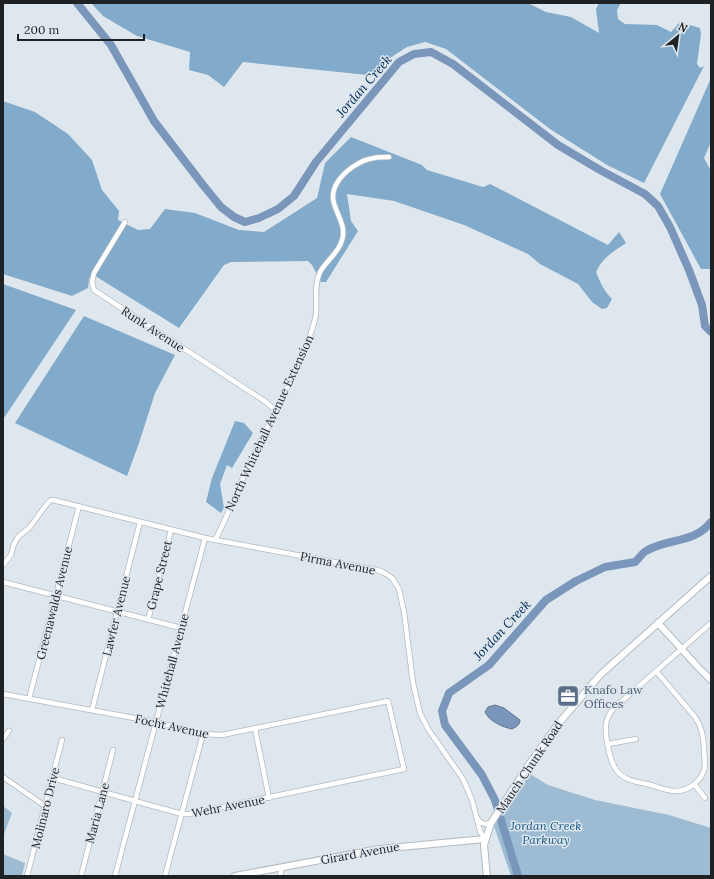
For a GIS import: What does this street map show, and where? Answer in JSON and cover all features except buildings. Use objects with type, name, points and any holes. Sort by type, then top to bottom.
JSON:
[{"type":"main road","name":"Mauch Chunk Road","points":[[487,876],[484,852],[485,839],[491,823],[544,742],[577,700],[605,670],[711,576]]},
{"type":"main road","points":[[658,623],[711,680]]},
{"type":"main road","name":"Girard Avenue","points":[[235,876],[379,849],[485,839]]},
{"type":"street","name":"North Whitehall Avenue Extension","points":[[215,540],[254,454],[301,360],[313,328],[316,313],[316,294],[320,273],[341,243],[344,235],[341,219],[334,203],[334,190],[344,174],[360,163],[375,158],[389,157]]},
{"type":"street","name":"Runk Avenue","points":[[125,222],[94,273],[92,282],[94,290],[266,402],[276,411]]},
{"type":"street","name":"Pirma Avenue","points":[[3,565],[11,554],[18,537],[30,527],[46,505],[53,500],[205,538],[383,572],[392,578],[398,586],[402,600],[413,683],[420,713],[428,729],[461,776],[468,789],[480,831],[485,839]]},
{"type":"street","name":"Greenawalds Avenue","points":[[29,699],[79,506]]},
{"type":"street","name":"Lawfer Avenue","points":[[92,710],[140,522]]},
{"type":"street","name":"Grape Street","points":[[148,620],[171,530]]},
{"type":"street","name":"Whitehall Avenue","points":[[115,876],[205,538]]},
{"type":"street","points":[[3,582],[181,628]]},
{"type":"street","points":[[656,671],[695,717],[701,728],[705,765],[702,775],[694,784],[683,790],[673,790],[630,780],[616,771],[611,760],[605,725],[609,714],[614,708],[656,671],[681,649],[711,623]]},
{"type":"street","name":"Focht Avenue","points":[[3,694],[156,722],[203,734],[222,735],[388,701],[404,769]]},
{"type":"street","points":[[255,729],[269,798]]},
{"type":"street","points":[[3,739],[9,731]]},
{"type":"street","points":[[165,876],[203,734]]},
{"type":"street","points":[[608,744],[636,739]]},
{"type":"street","name":"Molinaro Drive","points":[[27,876],[62,740]]},
{"type":"street","name":"Maria Lane","points":[[81,876],[113,750]]},
{"type":"street","name":"Wehr Avenue","points":[[53,778],[182,814],[269,798],[404,769]]},
{"type":"street","points":[[3,778],[45,806]]},
{"type":"street","points":[[694,784],[705,798]]},
{"type":"street","points":[[477,818],[480,822],[485,824],[491,823]]},
{"type":"street","points":[[280,876],[282,867]]},
{"type":"green space","name":"Jordan Creek Parkway","points":[[530,774],[548,785],[595,800],[669,815],[711,828],[711,876],[511,876],[494,826]]},
{"type":"green space","points":[[3,806],[12,813],[3,837]]},
{"type":"green space","points":[[3,854],[25,863],[22,876],[3,876]]},
{"type":"shaded area","points":[[91,3],[528,3],[546,12],[571,17],[599,33],[596,9],[599,3],[621,3],[617,10],[618,19],[625,24],[657,25],[671,32],[680,22],[700,28],[701,34],[697,64],[700,68],[704,66],[644,183],[607,165],[550,129],[446,49],[425,42],[407,47],[387,60],[377,76],[243,62],[224,87],[208,75],[189,70],[190,52],[137,36],[103,16]]},
{"type":"shaded area","points":[[711,78],[711,142],[704,158],[711,171],[711,269],[701,269],[660,194]]},
{"type":"shaded area","points":[[3,101],[35,112],[68,134],[92,160],[102,190],[119,211],[118,220],[138,230],[150,229],[165,209],[195,213],[239,230],[264,232],[317,198],[325,163],[351,137],[422,165],[427,170],[483,187],[490,184],[608,245],[619,232],[626,243],[605,259],[596,272],[602,286],[612,299],[607,308],[602,309],[592,302],[578,284],[540,264],[528,254],[464,225],[394,201],[347,194],[351,221],[358,231],[326,282],[321,282],[312,265],[308,261],[231,262],[224,265],[179,328],[92,274],[89,279],[88,288],[72,296],[3,274]]},
{"type":"shaded area","points":[[3,284],[76,310],[4,418],[3,417]]},
{"type":"shaded area","points":[[84,316],[175,355],[155,393],[127,476],[15,423]]},
{"type":"shaded area","points":[[235,421],[244,423],[253,433],[232,468],[227,465],[220,484],[224,508],[221,513],[206,502],[212,478]]},
{"type":"shaded area","points":[[495,705],[504,708],[520,720],[519,725],[512,729],[504,727],[493,721],[485,712],[488,707]]},
{"type":"waterway","name":"Jordan Creek","points":[[77,3],[111,45],[154,121],[203,185],[221,207],[234,217],[245,222],[259,218],[278,209],[294,196],[316,162],[399,62],[414,54],[431,52],[453,64],[558,145],[645,194],[658,206],[670,227],[689,270],[702,305],[705,326],[711,332]]},
{"type":"waterway","name":"Jordan Creek","points":[[518,876],[495,800],[482,775],[445,725],[442,711],[449,693],[489,665],[546,600],[576,581],[605,567],[635,562],[645,552],[654,547],[697,534],[711,522]]},
{"type":"place","name":"Knafo Law Offices","points":[[568,696]]}]
